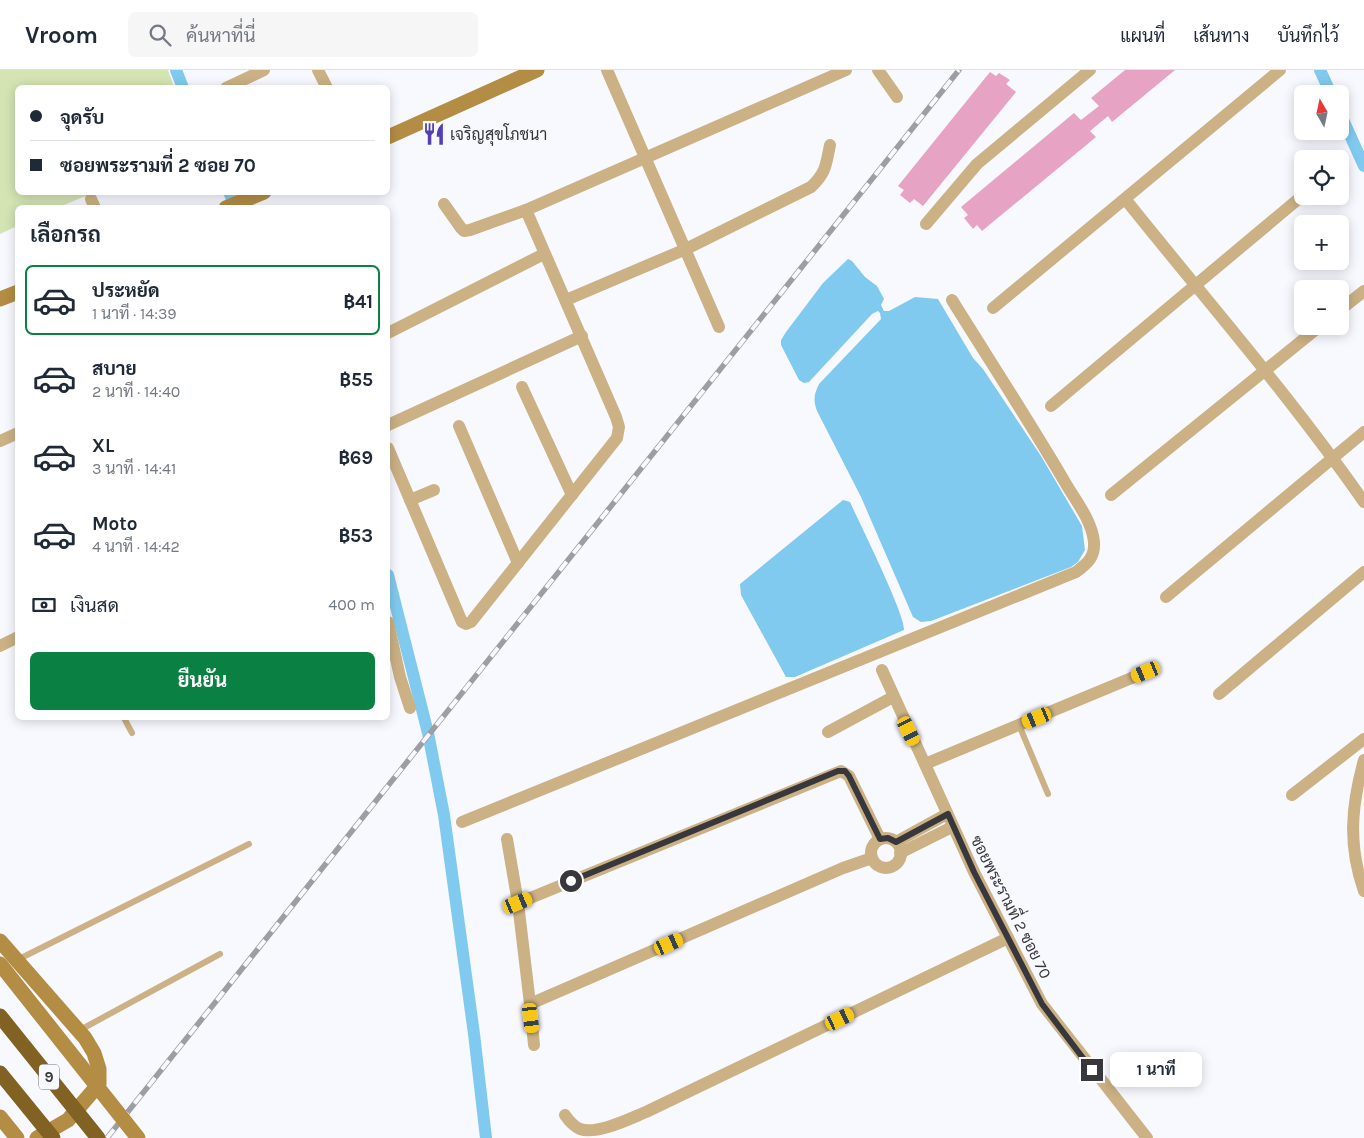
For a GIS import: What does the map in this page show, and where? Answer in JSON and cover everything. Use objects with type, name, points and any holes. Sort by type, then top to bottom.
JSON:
[{"type":"highway","name":"9","points":[[0,1016],[98,1138]]},
{"type":"highway","name":"9","points":[[0,1073],[53,1138]]},
{"type":"main road","points":[[390,136],[537,70]]},
{"type":"main road","points":[[234,205],[258,195]]},
{"type":"main road","points":[[0,299],[15,293]]},
{"type":"main road","points":[[0,942],[78,1031],[94,1053],[99,1069],[99,1084],[68,1120],[37,1138]]},
{"type":"main road","points":[[0,964],[138,1138]]},
{"type":"main road","points":[[0,1117],[16,1138]]},
{"type":"street","points":[[232,85],[264,70]]},
{"type":"street","points":[[318,70],[326,85]]},
{"type":"street","points":[[607,70],[686,248],[718,327]]},
{"type":"street","points":[[444,204],[464,230],[526,210],[846,70]]},
{"type":"street","points":[[878,70],[897,97]]},
{"type":"street","points":[[993,308],[1126,200],[1280,70]]},
{"type":"street","points":[[926,224],[977,164],[1085,72]]},
{"type":"street","points":[[566,300],[686,248],[811,187],[823,175],[830,145]]},
{"type":"street","points":[[1126,200],[1265,371],[1333,458],[1364,502]]},
{"type":"street","points":[[1052,406],[1294,203]]},
{"type":"street","points":[[390,453],[462,622],[466,624],[471,622],[617,438],[619,427],[582,336],[526,210]]},
{"type":"street","points":[[390,332],[544,254]]},
{"type":"street","points":[[1349,303],[1364,291]]},
{"type":"street","points":[[462,822],[1076,572],[1089,562],[1094,553],[1094,540],[1086,520],[1055,465],[952,300]]},
{"type":"street","points":[[1111,495],[1309,335]]},
{"type":"street","points":[[390,424],[582,336]]},
{"type":"street","points":[[522,387],[572,495]]},
{"type":"street","points":[[459,426],[518,563]]},
{"type":"street","points":[[1166,597],[1364,432]]},
{"type":"street","points":[[0,441],[15,434]]},
{"type":"street","points":[[410,500],[434,490]]},
{"type":"street","points":[[1219,694],[1364,572]]},
{"type":"street","points":[[390,631],[400,677],[410,708]]},
{"type":"street","points":[[0,646],[15,638]]},
{"type":"street","name":"ซอยพระรามที่ 2 ซอย 70","points":[[882,670],[893,698],[948,814],[952,827],[1042,1004],[1147,1138]]},
{"type":"street","points":[[925,764],[1146,672]]},
{"type":"street","points":[[828,732],[893,698]]},
{"type":"street","points":[[1292,795],[1364,739]]},
{"type":"street","points":[[1364,760],[1357,786],[1352,838],[1354,859],[1364,891]]},
{"type":"street","points":[[518,903],[841,771],[849,776],[880,839]]},
{"type":"street","points":[[898,847],[948,814]]},
{"type":"street","points":[[898,847],[952,827]]},
{"type":"street","points":[[888,838],[898,847],[898,861],[886,868],[878,865],[872,858],[871,849],[880,839],[888,838]]},
{"type":"street","points":[[507,839],[518,903],[534,1045]]},
{"type":"street","points":[[530,1004],[843,868],[872,858]]},
{"type":"street","points":[[565,1115],[572,1124],[580,1129],[590,1131],[631,1118],[1008,938]]},
{"type":"lane","points":[[125,720],[132,733]]},
{"type":"lane","points":[[1019,725],[1048,794]]},
{"type":"lane","points":[[16,961],[249,844]]},
{"type":"lane","points":[[78,1031],[220,954]]},
{"type":"green space","points":[[0,70],[168,70],[173,85],[15,85],[15,195],[88,195],[64,205],[15,205],[15,227],[0,234]]},
{"type":"water","points":[[848,259],[852,261],[865,277],[877,286],[884,299],[881,305],[884,311],[889,311],[915,297],[938,299],[973,358],[983,369],[1041,456],[1082,526],[1085,550],[1078,562],[1071,567],[931,621],[921,622],[913,617],[861,497],[817,411],[815,400],[819,384],[881,319],[880,313],[878,311],[872,314],[809,382],[804,383],[799,380],[781,345],[781,340],[786,332],[823,283]]},
{"type":"water","points":[[843,500],[850,502],[872,548],[898,607],[904,630],[795,677],[786,677],[741,595],[740,584]]},
{"type":"building","points":[[1125,70],[1175,70],[1112,122],[1108,116],[1090,131],[1096,137],[982,231],[977,225],[973,229],[964,218],[968,215],[961,207],[1074,113],[1081,120],[1099,106],[1091,98]]},
{"type":"building","points":[[990,72],[996,76],[999,73],[1010,80],[1006,84],[1016,92],[923,206],[914,199],[910,203],[900,195],[904,190],[898,186]]},
{"type":"waterway","points":[[176,70],[182,85]]},
{"type":"waterway","points":[[1320,70],[1327,85]]},
{"type":"waterway","points":[[1349,133],[1364,166]]},
{"type":"waterway","points":[[230,195],[235,205]]},
{"type":"waterway","points":[[390,583],[428,733],[444,815],[474,1034],[486,1138]]},
{"type":"railway","points":[[107,1138],[959,70]]},
{"type":"place","name":"เจริญสุขโภชนา","points":[[434,134]]},
{"type":"route","points":[[571,881],[838,771],[845,771],[880,839],[888,838],[896,842],[948,814],[952,827],[974,872],[1042,1004],[1092,1070]]}]
